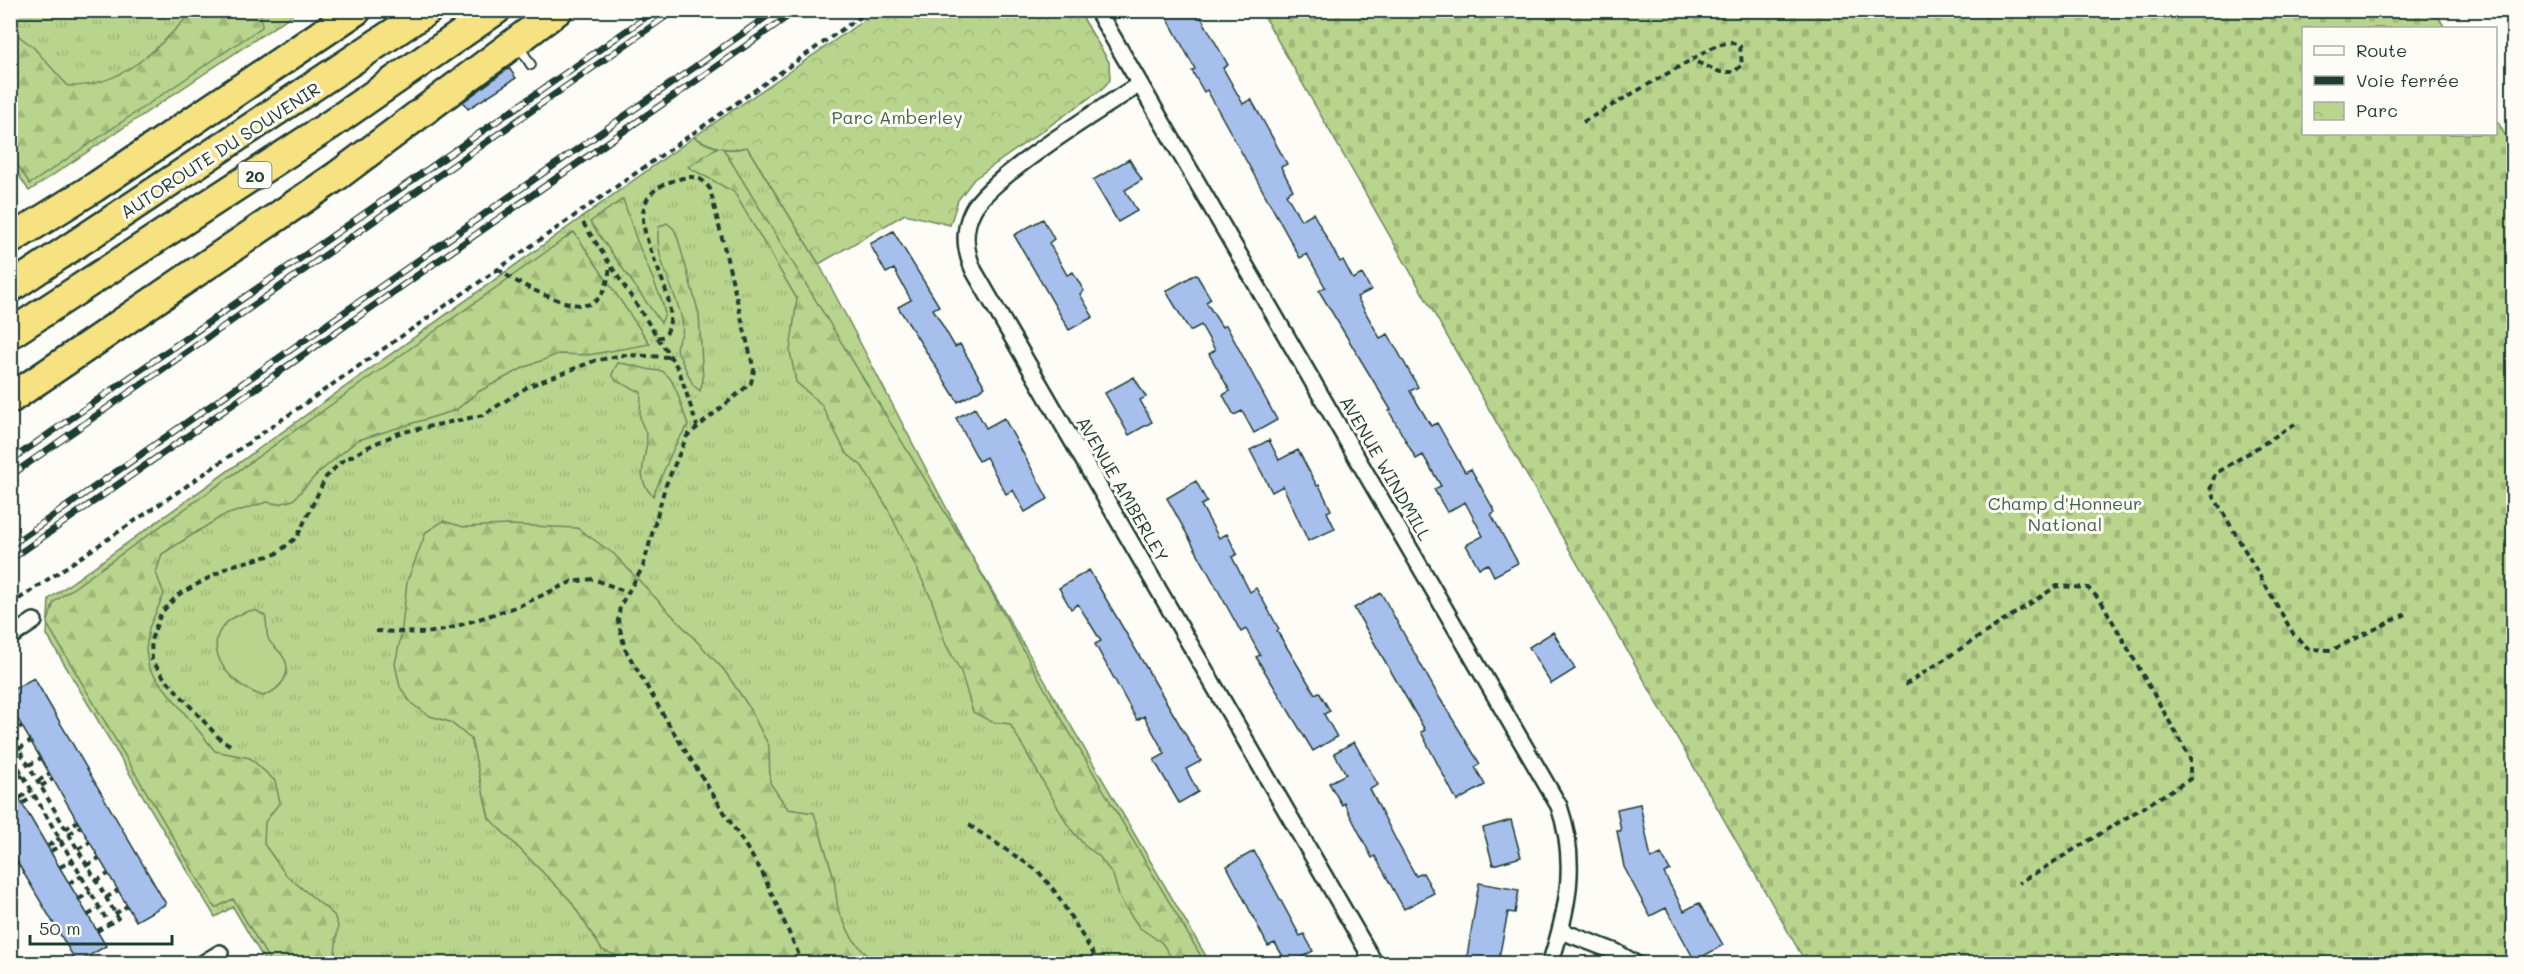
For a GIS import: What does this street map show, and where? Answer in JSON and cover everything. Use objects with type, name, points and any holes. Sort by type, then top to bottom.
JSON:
[{"type":"highway","points":[[10,240],[95,187],[357,10]]},
{"type":"highway","name":"AUTOROUTE DU SOUVENIR","points":[[10,288],[428,10]]},
{"type":"highway","name":"20","points":[[10,334],[330,125],[496,10]]},
{"type":"highway","points":[[10,399],[337,176],[524,54],[558,10]]},
{"type":"street","name":"AVENUE WINDMILL","points":[[1097,10],[1552,793],[1563,819],[1570,852],[1569,894],[1561,931],[1550,963]]},
{"type":"street","name":"AVENUE AMBERLEY","points":[[1140,84],[986,192],[968,221],[967,253],[974,271],[1375,963]]},
{"type":"street","points":[[10,637],[34,621]]},
{"type":"street","points":[[1561,931],[1605,947],[1636,963]]},
{"type":"street","points":[[202,963],[220,953]]},
{"type":"path","points":[[16,609],[11,604],[870,10]]},
{"type":"path","points":[[1583,122],[1717,45],[1731,42],[1740,46],[1742,54],[1742,65],[1734,72],[1720,72],[1692,60]]},
{"type":"path","points":[[657,338],[665,336],[669,330],[671,311],[642,219],[646,203],[656,190],[680,179],[695,176],[703,179],[710,189],[754,370],[751,383],[687,435],[669,477],[643,567],[620,606],[618,621],[626,649],[671,728],[762,872],[803,963]]},
{"type":"path","points":[[583,223],[679,370],[697,426]]},
{"type":"path","points":[[498,269],[546,295],[586,305],[598,299],[604,291],[610,268],[606,256]]},
{"type":"path","points":[[230,746],[219,738],[162,675],[152,660],[152,640],[161,613],[178,595],[230,566],[276,554],[297,537],[326,477],[341,462],[372,445],[399,433],[483,415],[529,386],[594,361],[623,355],[670,357]]},
{"type":"path","points":[[2295,424],[2215,474],[2210,490],[2294,635],[2309,649],[2332,650],[2406,614]]},
{"type":"path","points":[[376,631],[426,633],[445,630],[519,606],[571,582],[593,579],[627,592]]},
{"type":"path","points":[[1905,685],[2057,586],[2088,588],[2101,601],[2190,758],[2190,780],[2019,883]]},
{"type":"path","points":[[22,726],[10,733],[118,918],[98,931]]},
{"type":"path","points":[[19,749],[31,741]]},
{"type":"path","points":[[10,753],[109,924]]},
{"type":"path","points":[[29,765],[41,758]]},
{"type":"path","points":[[11,783],[23,775]]},
{"type":"path","points":[[39,783],[51,776]]},
{"type":"path","points":[[32,790],[21,801],[35,796]]},
{"type":"path","points":[[65,829],[78,821]]},
{"type":"path","points":[[969,825],[1038,871],[1061,901],[1096,958]]},
{"type":"path","points":[[69,834],[81,826]]},
{"type":"path","points":[[48,846],[60,838]]},
{"type":"path","points":[[78,849],[90,842]]},
{"type":"path","points":[[51,851],[63,844]]},
{"type":"path","points":[[87,865],[99,858]]},
{"type":"path","points":[[60,867],[73,860]]},
{"type":"path","points":[[96,881],[108,874]]},
{"type":"path","points":[[69,883],[82,876]]},
{"type":"path","points":[[106,898],[118,890]]},
{"type":"path","points":[[79,899],[91,892]]},
{"type":"path","points":[[115,914],[127,906]]},
{"type":"path","points":[[88,915],[100,908]]},
{"type":"path","points":[[2116,957],[2120,963]]},
{"type":"green space","name":"Parc Amberley","points":[[879,10],[1079,11],[1109,62],[1110,80],[1102,89],[974,179],[958,200],[950,225],[905,214],[819,264],[747,147],[719,148],[694,137]]},
{"type":"green space","points":[[11,11],[298,11],[29,191],[11,163]]},
{"type":"green space","points":[[193,11],[260,11],[262,27],[30,184],[11,155],[11,30],[33,47],[68,86],[87,85],[106,80],[138,63]]},
{"type":"green space","name":"Champ d'Honneur National","points":[[1261,11],[2435,11],[2444,27],[2302,27],[2302,135],[2497,135],[2497,120],[2513,150],[2513,963],[1806,963]]},
{"type":"green space","points":[[694,137],[719,148],[747,147],[819,264],[971,555],[1210,963],[266,963],[233,907],[215,917],[47,635],[49,599]]},
{"type":"green space","points":[[721,145],[971,555],[1057,711],[1205,963],[1175,963],[1162,943],[1140,928],[1120,899],[1113,875],[1099,856],[1085,846],[1069,827],[1010,724],[992,722],[973,712],[961,672],[946,645],[931,598],[887,507],[862,466],[846,453],[821,404],[796,382],[790,351],[797,299],[734,192],[688,167]]},
{"type":"green space","points":[[623,199],[637,241],[662,301],[665,314],[661,323],[590,222]]},
{"type":"green space","points":[[667,223],[674,229],[678,239],[699,314],[703,380],[700,391],[693,385],[676,348],[682,334],[680,311],[664,269],[658,240],[659,227]]},
{"type":"green space","points":[[574,232],[650,344],[588,355],[558,354],[523,368],[478,392],[456,410],[358,440],[318,473],[293,500],[279,504],[267,502],[222,516],[162,554],[156,573],[164,594],[149,628],[146,650],[149,669],[215,751],[250,758],[275,781],[280,802],[265,822],[264,844],[286,875],[334,915],[338,926],[334,963],[271,963],[233,899],[215,908],[47,624],[54,602]]},
{"type":"green space","points":[[618,363],[662,371],[670,378],[688,425],[675,445],[653,496],[647,489],[642,476],[647,439],[640,419],[641,392],[616,381],[612,374]]},
{"type":"green space","points":[[443,521],[464,527],[508,525],[577,528],[614,554],[724,670],[747,704],[769,746],[770,783],[788,809],[814,813],[834,878],[838,910],[852,938],[874,963],[635,963],[602,950],[570,900],[489,818],[471,739],[450,722],[430,716],[412,704],[400,687],[395,664],[401,636],[407,582],[426,532]]},
{"type":"green space","points":[[249,611],[257,611],[265,616],[268,637],[282,655],[287,668],[280,685],[263,696],[247,689],[234,679],[224,668],[218,655],[216,642],[221,630],[231,619]]},
{"type":"building","points":[[1163,10],[1197,10],[1228,65],[1223,68],[1243,104],[1251,99],[1287,164],[1281,167],[1293,190],[1286,194],[1301,220],[1313,213],[1340,262],[1343,260],[1353,279],[1362,274],[1371,290],[1357,297],[1380,338],[1388,334],[1418,387],[1410,391],[1431,426],[1437,423],[1465,472],[1471,469],[1495,512],[1491,514],[1518,563],[1494,576],[1488,564],[1479,568],[1466,545],[1483,536],[1465,502],[1447,512],[1434,489],[1441,486],[1423,455],[1416,459],[1389,411],[1391,410],[1319,291],[1325,287],[1307,254],[1300,258],[1207,90],[1204,92],[1192,71],[1195,69]]},
{"type":"building","points":[[509,68],[516,78],[468,109],[463,102]]},
{"type":"building","points":[[1129,159],[1142,180],[1125,190],[1137,211],[1118,222],[1093,180]]},
{"type":"building","points":[[1043,219],[1054,239],[1049,243],[1067,275],[1073,272],[1084,291],[1080,294],[1093,317],[1069,330],[1014,235]]},
{"type":"building","points":[[893,231],[939,306],[933,309],[955,347],[960,344],[985,387],[958,402],[898,307],[911,300],[894,269],[886,273],[870,244]]},
{"type":"building","points":[[1196,274],[1211,299],[1206,302],[1222,327],[1226,325],[1277,420],[1254,433],[1242,411],[1234,415],[1223,395],[1230,391],[1209,354],[1215,350],[1201,325],[1190,331],[1166,291]]},
{"type":"building","points":[[1134,377],[1146,397],[1140,400],[1152,422],[1129,435],[1105,393]]},
{"type":"building","points":[[975,408],[986,428],[1004,418],[1048,499],[1025,512],[1013,490],[1006,494],[986,457],[979,461],[956,418]]},
{"type":"building","points":[[1269,440],[1279,460],[1298,450],[1331,510],[1327,512],[1335,529],[1308,541],[1283,486],[1272,492],[1250,450]]},
{"type":"building","points":[[1196,481],[1207,502],[1201,505],[1219,538],[1227,534],[1237,554],[1232,557],[1250,592],[1256,588],[1279,629],[1277,631],[1315,694],[1319,692],[1330,711],[1324,714],[1337,737],[1313,751],[1256,657],[1260,655],[1246,629],[1241,632],[1167,498]]},
{"type":"building","points":[[1089,570],[1201,761],[1186,769],[1198,792],[1179,803],[1154,760],[1165,754],[1144,716],[1137,720],[1095,644],[1101,641],[1078,604],[1071,609],[1059,588]]},
{"type":"building","points":[[1381,593],[1439,697],[1480,764],[1475,767],[1485,785],[1457,801],[1421,732],[1425,730],[1354,608]]},
{"type":"building","points":[[1553,632],[1575,669],[1551,684],[1529,647]]},
{"type":"building","points":[[34,678],[166,904],[136,921],[10,706],[10,691]]},
{"type":"building","points":[[1354,742],[1378,785],[1370,789],[1397,842],[1416,876],[1423,873],[1434,893],[1404,909],[1375,856],[1372,858],[1344,803],[1342,805],[1329,783],[1346,774],[1334,753]]},
{"type":"building","points":[[10,783],[106,946],[77,963],[10,850]]},
{"type":"building","points":[[1640,804],[1651,859],[1661,854],[1670,870],[1664,873],[1684,911],[1699,903],[1723,945],[1695,961],[1666,908],[1650,916],[1624,867],[1617,831],[1621,831],[1617,809]]},
{"type":"building","points":[[1511,820],[1521,857],[1493,865],[1483,828]]},
{"type":"building","points":[[1254,851],[1300,936],[1304,934],[1313,951],[1291,963],[1287,963],[1275,943],[1268,946],[1227,866]]},
{"type":"building","points":[[1479,883],[1519,890],[1515,913],[1508,912],[1498,963],[1466,963]]},
{"type":"railway","points":[[10,461],[656,10]]},
{"type":"railway","points":[[10,476],[675,10]]},
{"type":"railway","points":[[10,546],[776,10]]},
{"type":"railway","points":[[10,560],[797,10]]}]
